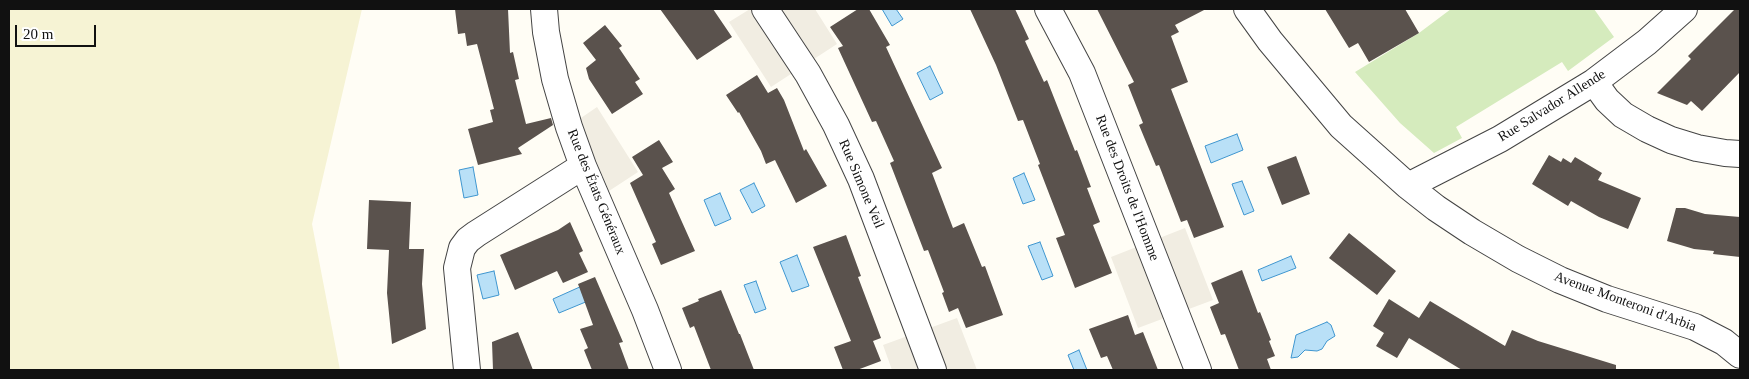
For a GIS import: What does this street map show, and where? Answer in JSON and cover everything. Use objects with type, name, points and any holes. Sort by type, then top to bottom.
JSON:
[{"type":"street","name":"Rue des États Généraux","points":[[544,9],[546,32],[569,127],[583,166],[638,292],[668,370]]},
{"type":"street","name":"Rue Simone Veil","points":[[765,9],[808,74],[836,125],[861,179],[933,370]]},
{"type":"street","name":"Rue des Droits de l'Homme","points":[[1048,9],[1082,73],[1198,370]]},
{"type":"street","name":"Avenue Monteroni d'Arbia","points":[[1247,9],[1270,41],[1341,126],[1408,186],[1472,232],[1518,259],[1560,280],[1607,299],[1695,327],[1724,342],[1740,356]]},
{"type":"street","name":"Rue Salvador Allende","points":[[1408,186],[1500,139],[1594,82],[1647,42],[1684,9]]},
{"type":"street","points":[[1594,82],[1607,100],[1622,115],[1671,140],[1697,148],[1740,154]]},
{"type":"street","points":[[467,370],[457,268],[462,248],[476,234],[583,166]]},
{"type":"street","points":[[1735,370],[1740,356]]},
{"type":"shaded area","points":[[9,9],[362,9],[312,224],[340,370],[9,370]]},
{"type":"shaded area","points":[[750,9],[815,9],[837,44],[771,87],[729,22]]},
{"type":"shaded area","points":[[597,107],[638,172],[609,191],[578,120]]},
{"type":"shaded area","points":[[1185,228],[1213,300],[1138,328],[1111,257]]},
{"type":"shaded area","points":[[957,318],[977,370],[892,370],[883,345]]},
{"type":"green space","points":[[1451,9],[1594,9],[1614,37],[1568,71],[1562,62],[1456,127],[1462,138],[1434,153],[1400,123],[1355,72],[1419,33]]},
{"type":"water","points":[[882,9],[896,9],[903,19],[892,26]]},
{"type":"water","points":[[930,66],[943,93],[930,100],[917,73]]},
{"type":"water","points":[[1237,134],[1243,150],[1211,163],[1205,146]]},
{"type":"water","points":[[473,167],[478,195],[464,198],[459,170]]},
{"type":"water","points":[[1024,173],[1035,200],[1023,204],[1013,178]]},
{"type":"water","points":[[1242,181],[1254,211],[1244,215],[1232,184]]},
{"type":"water","points":[[754,183],[765,206],[752,213],[740,190]]},
{"type":"water","points":[[720,193],[731,219],[715,226],[704,200]]},
{"type":"water","points":[[1040,242],[1053,276],[1042,280],[1028,246]]},
{"type":"water","points":[[797,255],[809,286],[792,292],[780,262]]},
{"type":"water","points":[[1291,256],[1296,268],[1262,281],[1258,270]]},
{"type":"water","points":[[494,271],[499,295],[483,299],[477,275]]},
{"type":"water","points":[[756,281],[766,309],[755,313],[744,285]]},
{"type":"water","points":[[582,286],[588,301],[559,313],[553,299]]},
{"type":"water","points":[[1327,322],[1331,325],[1335,336],[1327,341],[1322,349],[1317,351],[1305,350],[1298,357],[1291,358],[1296,335]]},
{"type":"water","points":[[1079,350],[1087,370],[1074,370],[1068,355]]},
{"type":"building","points":[[455,9],[508,9],[510,53],[513,52],[519,79],[515,80],[526,124],[551,118],[553,125],[518,148],[522,154],[478,165],[468,129],[493,122],[490,110],[494,109],[477,44],[467,46],[465,33],[458,34]]},
{"type":"building","points":[[660,9],[713,9],[732,37],[697,60]]},
{"type":"building","points":[[858,9],[869,9],[890,45],[886,47],[942,168],[932,173],[953,228],[964,223],[982,267],[985,266],[1003,315],[966,328],[958,308],[949,312],[942,293],[944,292],[928,250],[924,251],[890,163],[894,161],[876,121],[872,122],[838,48],[843,46],[830,27]]},
{"type":"building","points":[[970,9],[1015,9],[1029,39],[1025,41],[1044,82],[1047,80],[1091,187],[1087,188],[1100,222],[1093,225],[1112,273],[1075,288],[1056,238],[1065,235],[1038,165],[1040,164],[1023,120],[1018,121],[996,65]]},
{"type":"building","points":[[1097,9],[1206,9],[1175,25],[1179,32],[1171,36],[1188,82],[1171,89],[1224,227],[1194,238],[1187,220],[1181,222],[1159,165],[1156,166],[1139,125],[1143,123],[1128,85],[1134,82]]},
{"type":"building","points":[[1325,9],[1405,9],[1419,33],[1369,62],[1358,43],[1349,48]]},
{"type":"building","points":[[1735,9],[1740,9],[1740,72],[1702,111],[1691,101],[1687,105],[1657,93],[1691,59],[1688,56]]},
{"type":"building","points":[[605,25],[622,46],[619,48],[640,79],[635,82],[643,94],[612,114],[589,79],[586,68],[596,60],[583,43]]},
{"type":"building","points":[[757,75],[768,93],[777,88],[784,100],[804,151],[806,149],[827,186],[796,203],[775,160],[766,164],[761,151],[739,112],[726,95]]},
{"type":"building","points":[[659,140],[673,162],[662,168],[675,189],[669,193],[695,251],[661,265],[652,244],[656,242],[630,183],[643,175],[632,157]]},
{"type":"building","points":[[1549,155],[1561,162],[1563,158],[1571,163],[1575,157],[1602,173],[1598,180],[1641,198],[1628,229],[1599,217],[1571,201],[1568,206],[1532,184]]},
{"type":"building","points":[[1296,156],[1310,194],[1282,205],[1267,167]]},
{"type":"building","points":[[369,200],[411,202],[409,249],[424,249],[422,284],[426,329],[392,344],[387,293],[389,250],[367,249]]},
{"type":"building","points":[[1676,208],[1685,208],[1705,214],[1740,217],[1740,257],[1713,254],[1714,251],[1694,249],[1667,241]]},
{"type":"building","points":[[570,222],[583,251],[579,253],[588,272],[563,283],[557,271],[515,290],[500,255],[558,230]]},
{"type":"building","points":[[1349,233],[1396,271],[1377,295],[1329,258]]},
{"type":"building","points":[[846,235],[861,276],[858,277],[881,338],[873,341],[881,361],[857,370],[843,370],[834,347],[851,341],[813,247]]},
{"type":"building","points":[[1242,270],[1258,313],[1260,312],[1271,340],[1269,341],[1275,356],[1267,359],[1271,370],[1239,370],[1225,334],[1221,335],[1210,307],[1219,303],[1211,283]]},
{"type":"building","points":[[595,277],[623,342],[619,343],[629,370],[592,370],[584,350],[588,348],[580,329],[593,325],[578,284]]},
{"type":"building","points":[[721,290],[754,370],[711,370],[694,326],[690,328],[682,308]]},
{"type":"building","points":[[1389,299],[1419,318],[1430,301],[1505,346],[1512,330],[1538,341],[1616,365],[1616,370],[1462,370],[1409,338],[1397,358],[1376,346],[1384,333],[1373,326]]},
{"type":"building","points":[[1128,315],[1135,335],[1143,332],[1158,370],[1113,370],[1107,356],[1101,358],[1089,329]]},
{"type":"building","points":[[518,332],[533,370],[493,370],[492,342]]}]
